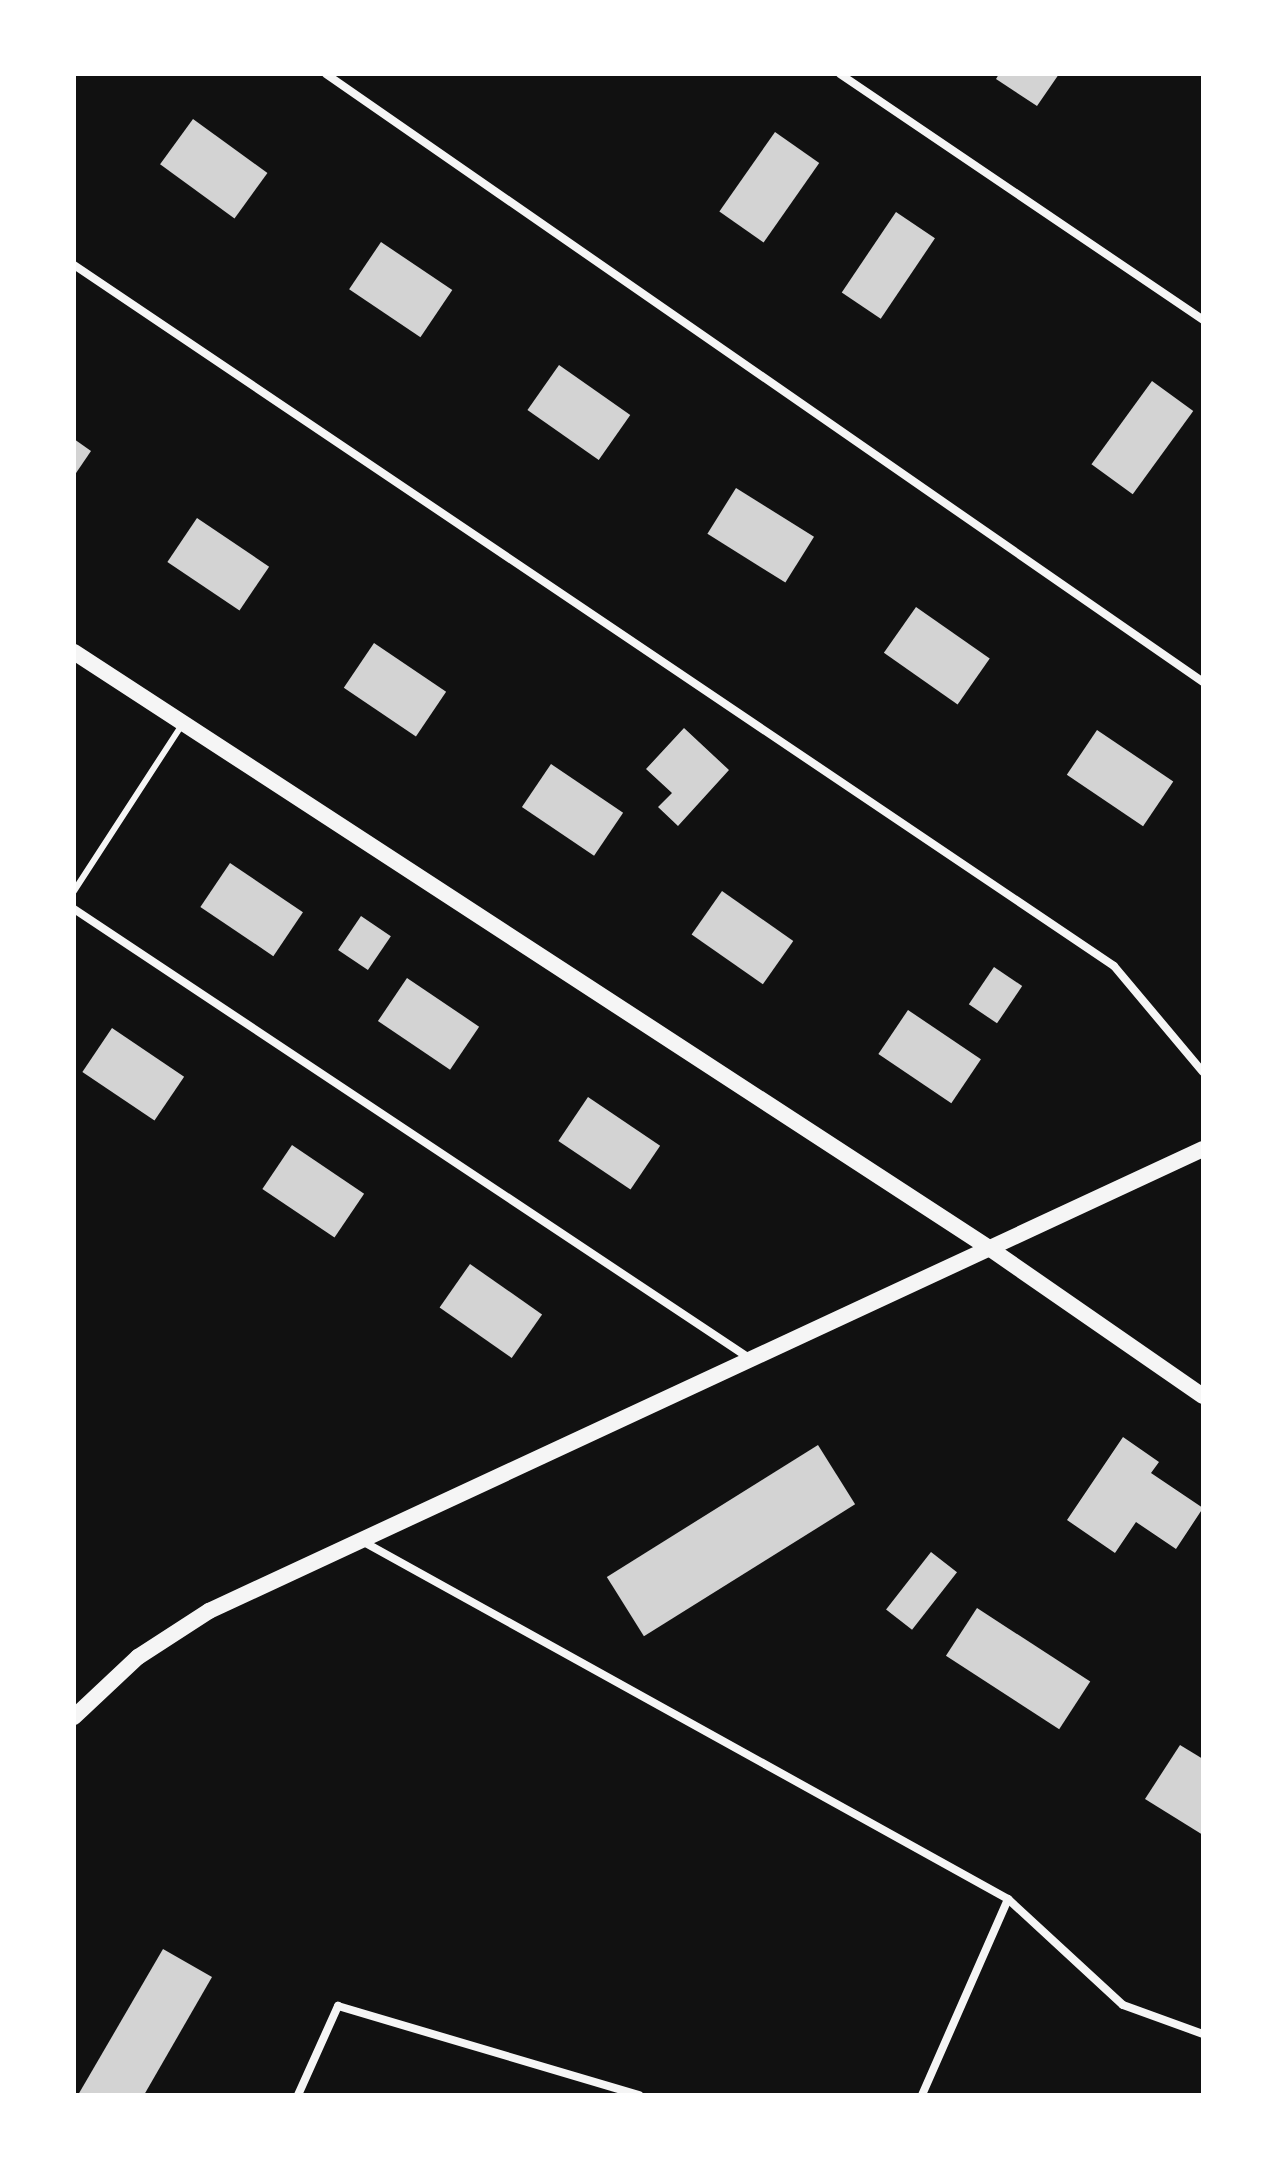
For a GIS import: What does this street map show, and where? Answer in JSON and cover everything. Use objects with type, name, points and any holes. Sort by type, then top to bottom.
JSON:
[{"type":"main road","points":[[74,652],[989,1248],[1203,1396]]},
{"type":"main road","points":[[74,1717],[138,1657],[209,1611],[1203,1149]]},
{"type":"street","points":[[326,74],[1203,682]]},
{"type":"street","points":[[840,74],[1203,320]]},
{"type":"street","points":[[74,265],[1114,966],[1203,1072]]},
{"type":"street","points":[[74,909],[749,1358]]},
{"type":"street","points":[[361,1541],[1008,1899],[1123,2005],[1203,2034]]},
{"type":"street","points":[[922,2095],[1008,1899]]},
{"type":"street","points":[[298,2095],[338,2006],[639,2095]]},
{"type":"lane","points":[[74,891],[184,721]]},
{"type":"building","points":[[999,74],[1059,74],[1037,106],[996,79]]},
{"type":"building","points":[[193,119],[267,173],[235,218],[160,164]]},
{"type":"building","points":[[775,132],[819,163],[764,242],[719,211]]},
{"type":"building","points":[[896,212],[935,238],[881,319],[842,292]]},
{"type":"building","points":[[381,242],[452,290],[420,337],[349,289]]},
{"type":"building","points":[[559,365],[630,415],[599,460],[527,410]]},
{"type":"building","points":[[1152,381],[1193,411],[1133,494],[1091,464]]},
{"type":"building","points":[[74,439],[91,451],[74,476]]},
{"type":"building","points":[[736,488],[814,537],[785,583],[707,534]]},
{"type":"building","points":[[197,518],[269,567],[239,611],[167,562]]},
{"type":"building","points":[[916,607],[990,659],[958,704],[884,653]]},
{"type":"building","points":[[374,643],[446,692],[416,736],[344,688]]},
{"type":"building","points":[[684,728],[729,770],[678,826],[658,807],[672,793],[646,769]]},
{"type":"building","points":[[1097,730],[1173,781],[1143,826],[1067,775]]},
{"type":"building","points":[[551,764],[623,813],[594,856],[522,807]]},
{"type":"building","points":[[230,863],[303,912],[273,956],[200,907]]},
{"type":"building","points":[[722,891],[793,941],[763,984],[692,934]]},
{"type":"building","points":[[361,916],[391,936],[368,970],[338,950]]},
{"type":"building","points":[[994,967],[1022,986],[997,1023],[969,1004]]},
{"type":"building","points":[[407,978],[479,1027],[450,1070],[378,1021]]},
{"type":"building","points":[[908,1010],[981,1059],[951,1103],[878,1054]]},
{"type":"building","points":[[112,1028],[184,1077],[154,1121],[82,1072]]},
{"type":"building","points":[[588,1097],[660,1146],[630,1190],[558,1141]]},
{"type":"building","points":[[292,1145],[364,1194],[334,1238],[262,1189]]},
{"type":"building","points":[[470,1264],[542,1314],[512,1358],[440,1307]]},
{"type":"building","points":[[1123,1437],[1159,1462],[1151,1473],[1203,1508],[1176,1549],[1136,1522],[1115,1553],[1067,1520]]},
{"type":"building","points":[[818,1445],[855,1504],[644,1636],[607,1577]]},
{"type":"building","points":[[931,1552],[957,1572],[912,1630],[886,1610]]},
{"type":"building","points":[[977,1608],[1090,1682],[1059,1729],[946,1656]]},
{"type":"building","points":[[1180,1745],[1203,1759],[1203,1835],[1145,1799]]},
{"type":"building","points":[[163,1949],[212,1977],[144,2095],[78,2095]]}]
